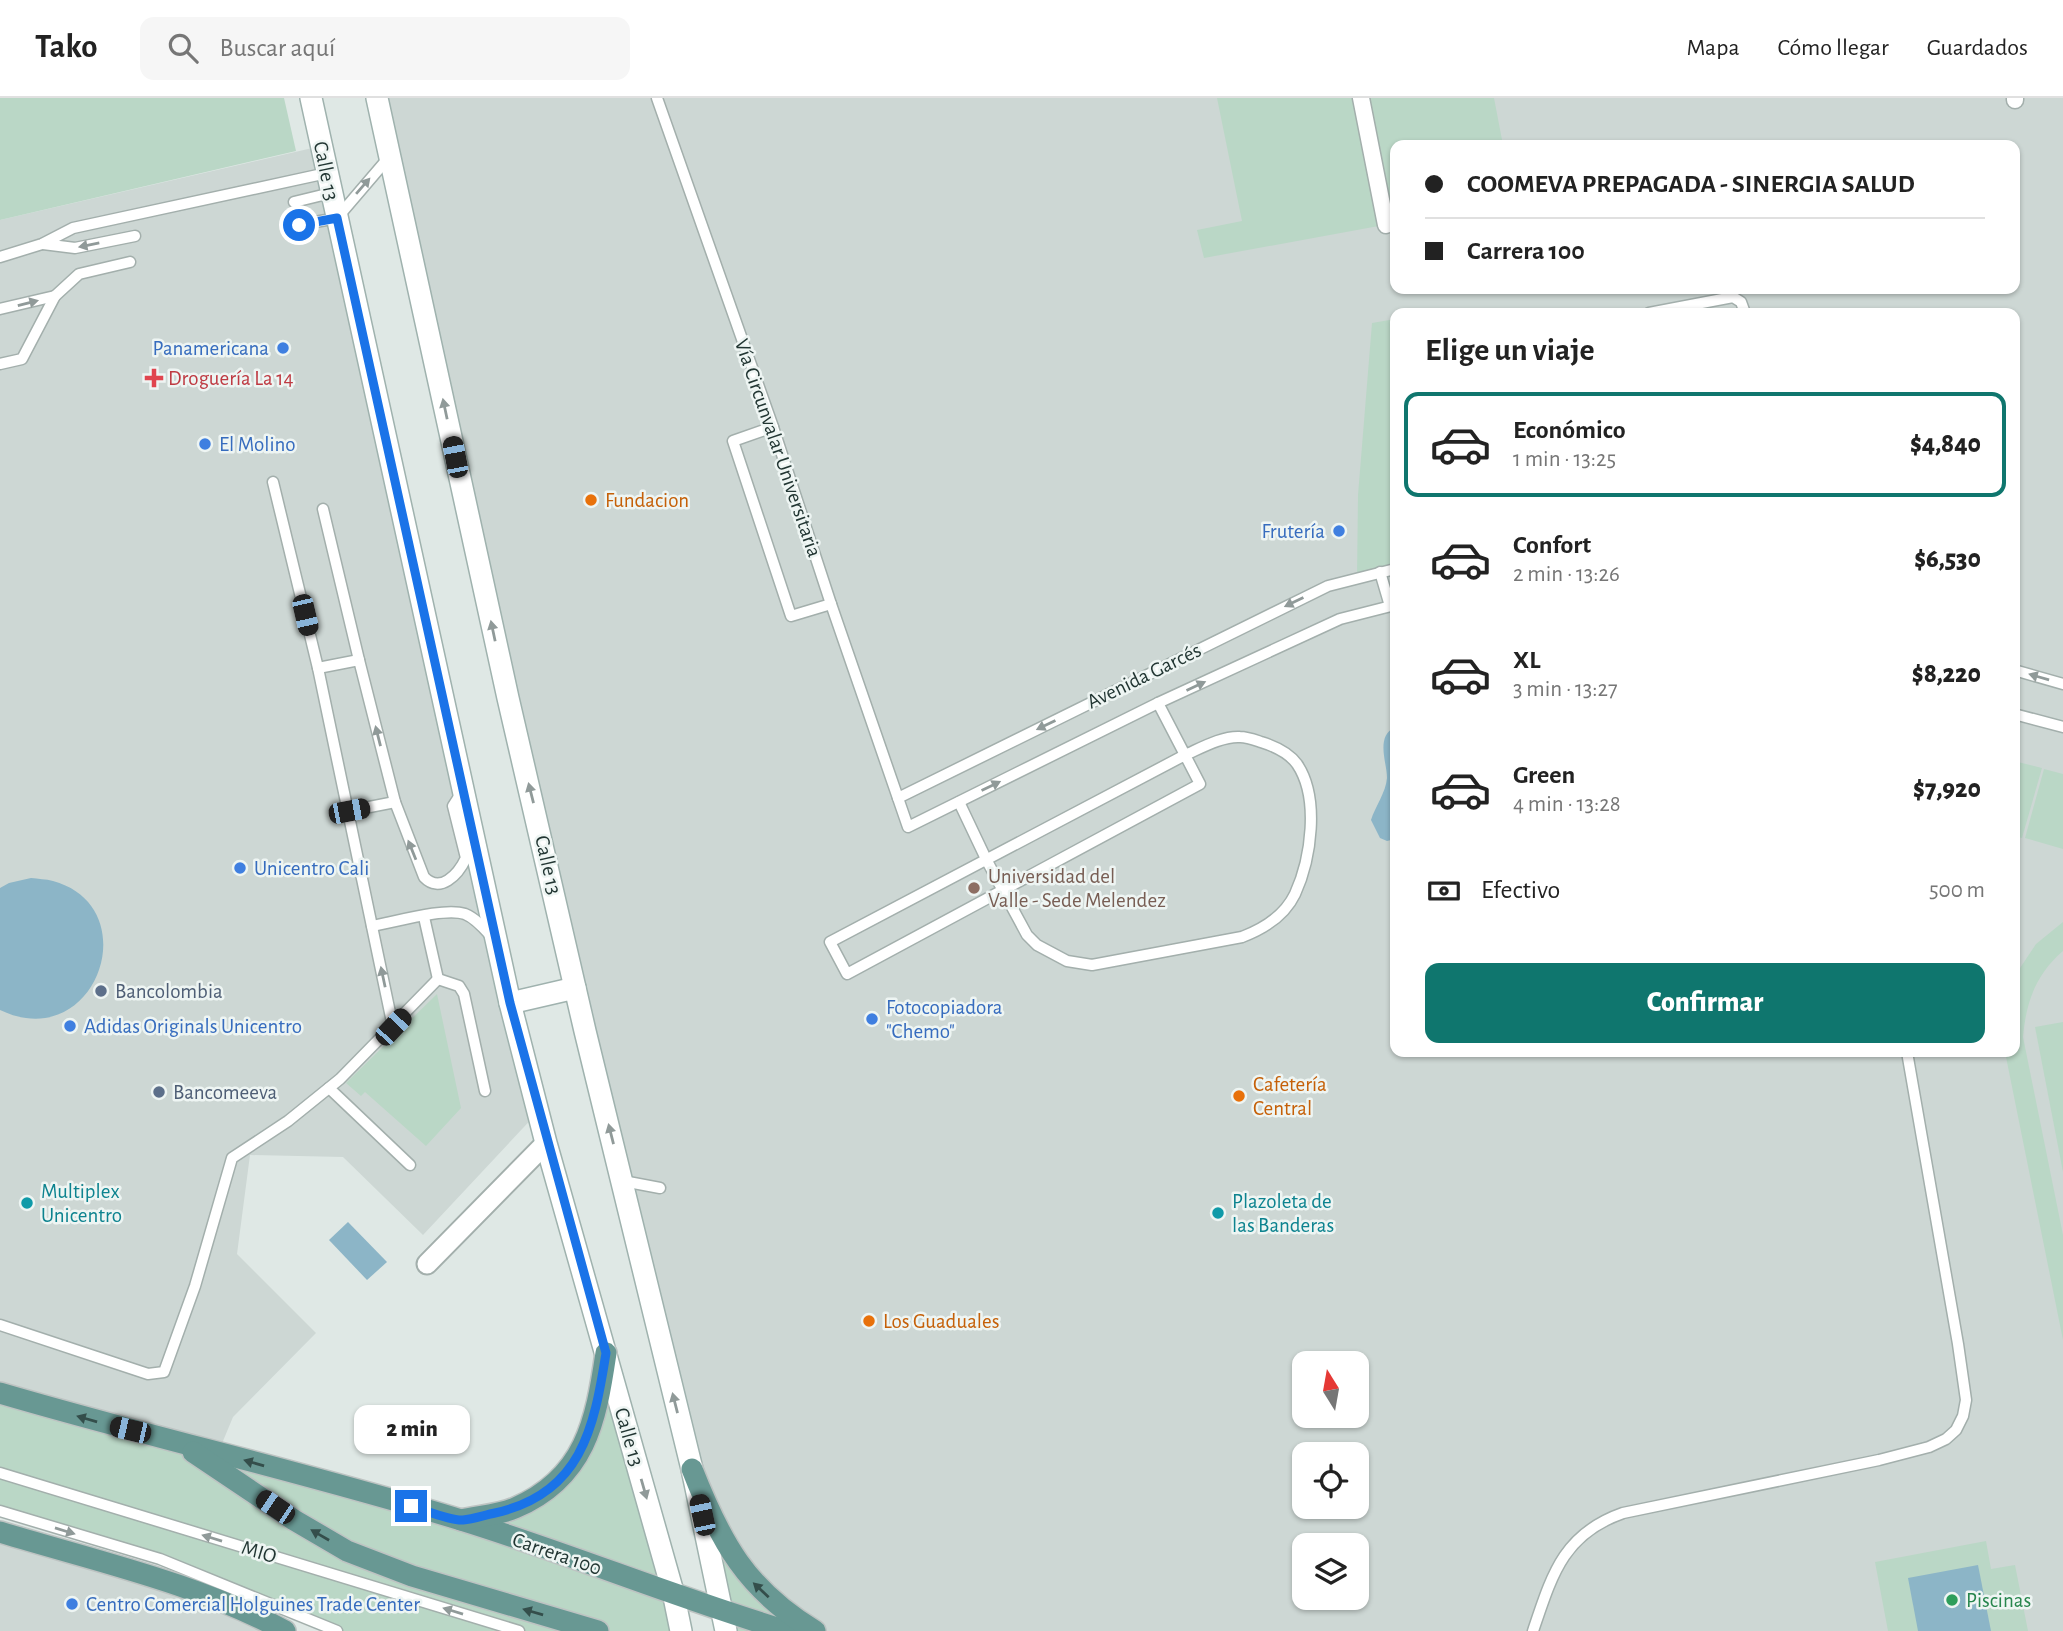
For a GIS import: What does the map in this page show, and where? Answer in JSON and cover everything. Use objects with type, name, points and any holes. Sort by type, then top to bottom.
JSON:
[{"type":"main road","name":"Calle 13","points":[[311,98],[510,1003],[546,1143],[673,1592],[681,1631]]},
{"type":"main road","name":"Calle 13","points":[[377,98],[505,684],[575,988],[692,1469],[724,1621]]},
{"type":"main road","points":[[510,1003],[575,988]]},
{"type":"main road","points":[[461,1520],[512,1509],[542,1494],[566,1474],[587,1440],[598,1403],[606,1353]]},
{"type":"main road","name":"Carrera 100","points":[[0,1393],[461,1520],[673,1592],[724,1621],[787,1631]]},
{"type":"main road","points":[[177,1441],[294,1520],[347,1551],[412,1576],[598,1631]]},
{"type":"main road","points":[[692,1469],[727,1548],[754,1583],[788,1614],[815,1631]]},
{"type":"main road","points":[[0,1532],[218,1600],[278,1629]]},
{"type":"street","points":[[1362,98],[1386,225]]},
{"type":"street","points":[[427,1264],[546,1143]]},
{"type":"lane","name":"Vía Circunvalar Universitaria","points":[[657,98],[773,427],[908,827]]},
{"type":"lane","points":[[299,225],[337,218],[390,156]]},
{"type":"lane","points":[[294,202],[329,183]]},
{"type":"lane","points":[[0,257],[42,244],[73,228],[329,183]]},
{"type":"lane","points":[[42,244],[75,248],[135,236]]},
{"type":"lane","points":[[0,364],[22,359],[55,296],[79,274],[130,262]]},
{"type":"lane","points":[[0,309],[55,296]]},
{"type":"lane","points":[[1675,308],[1733,297],[1741,302],[1743,308]]},
{"type":"lane","points":[[773,427],[733,441],[737,454],[791,616],[831,604]]},
{"type":"lane","points":[[274,482],[318,668],[393,1027]]},
{"type":"lane","points":[[323,509],[395,802],[424,877],[430,883],[439,884],[457,873],[466,859],[453,806],[462,792]]},
{"type":"lane","name":"Avenida Garcés","points":[[898,798],[1328,586],[1390,570]]},
{"type":"lane","points":[[1380,572],[1390,600]]},
{"type":"lane","name":"Avenida Garcés","points":[[908,827],[1158,703],[1339,620],[1390,606]]},
{"type":"lane","points":[[318,668],[359,660]]},
{"type":"lane","points":[[2020,672],[2063,684]]},
{"type":"lane","points":[[959,802],[987,861],[1003,891],[1027,935],[1037,946],[1067,961],[1092,965],[1242,937],[1276,918],[1295,895],[1310,837],[1308,789],[1297,764],[1275,746],[1240,737],[1226,739],[1185,755],[987,861],[830,942],[847,974],[1003,891],[1200,784],[1185,755],[1158,703]]},
{"type":"lane","points":[[2020,716],[2063,727]]},
{"type":"lane","points":[[349,811],[395,802]]},
{"type":"lane","points":[[372,926],[448,912],[466,914],[481,924],[497,944]]},
{"type":"lane","points":[[424,917],[438,979]]},
{"type":"lane","points":[[0,1325],[148,1374],[164,1372],[195,1286],[232,1158],[288,1121],[329,1088],[393,1027],[438,979]]},
{"type":"lane","points":[[438,979],[459,986],[464,993],[485,1091]]},
{"type":"lane","points":[[1533,1631],[1558,1563],[1581,1535],[1607,1518],[1891,1457],[1946,1440],[1956,1430],[1963,1416],[1966,1400],[1908,1057]]},
{"type":"lane","points":[[329,1088],[410,1165]]},
{"type":"lane","points":[[623,1181],[660,1188]]},
{"type":"lane","name":"MIO","points":[[0,1473],[519,1631]]},
{"type":"lane","name":"MIO","points":[[0,1511],[160,1559],[337,1631]]},
{"type":"shaded area","name":"Universidad del Valle - Sede Melendez","points":[[377,98],[2063,98],[2063,1631],[815,1631],[788,1614],[708,1510]]},
{"type":"shaded area","name":"Unicentro Cali","points":[[321,146],[538,1112],[423,1235],[343,1157],[250,1155],[237,1254],[316,1333],[233,1417],[218,1453],[0,1393],[0,220]]},
{"type":"shaded area","name":"Centro Comercial Holguines Trade Center","points":[[0,1532],[151,1577],[275,1631],[0,1631]]},
{"type":"green space","points":[[0,98],[284,98],[296,151],[0,220]]},
{"type":"green space","points":[[1217,98],[1494,98],[1502,140],[1390,140],[1390,224],[1204,258],[1197,230],[1242,221]]},
{"type":"green space","points":[[1390,320],[1390,570],[1357,578],[1358,495],[1372,323]]},
{"type":"green space","points":[[2020,762],[2042,768],[2020,838]]},
{"type":"green space","points":[[2044,769],[2063,774],[2063,849],[2025,838]]},
{"type":"green space","points":[[2063,922],[2063,951],[2039,979],[2030,1000],[2023,1037],[2063,1235],[2063,1340],[2006,1057],[2020,1057],[2020,968],[2036,944]]},
{"type":"green space","points":[[437,994],[461,1108],[426,1146],[365,1092],[361,1096],[346,1083]]},
{"type":"green space","points":[[2063,1022],[2063,1172],[2035,1027]]},
{"type":"green space","points":[[606,1353],[681,1631],[337,1631],[160,1559],[0,1511],[0,1393],[461,1520],[512,1509],[566,1474]]},
{"type":"green space","points":[[708,1510],[727,1548],[815,1631],[726,1631]]},
{"type":"green space","name":"Piscinas","points":[[1986,1541],[1991,1569],[2015,1565],[2028,1631],[1888,1631],[1875,1562]]},
{"type":"water","points":[[1389,731],[1390,840],[1387,841],[1380,838],[1371,820],[1386,783],[1383,750]]},
{"type":"water","points":[[31,878],[53,881],[82,896],[98,919],[103,945],[98,972],[84,996],[62,1013],[34,1019],[0,1010],[0,888]]},
{"type":"water","points":[[348,1222],[387,1262],[367,1280],[329,1240]]},
{"type":"water","points":[[1978,1565],[1991,1631],[1918,1631],[1908,1578]]},
{"type":"place","name":"Panamericana","points":[[283,348]]},
{"type":"place","name":"Droguería La 14","points":[[154,378]]},
{"type":"place","name":"El Molino","points":[[205,444]]},
{"type":"place","name":"Fundacion","points":[[591,500]]},
{"type":"place","name":"Frutería","points":[[1339,531]]},
{"type":"place","name":"Unicentro Cali","points":[[240,868]]},
{"type":"place","name":"Universidad del Valle - Sede Melendez","points":[[974,888]]},
{"type":"place","name":"Bancolombia","points":[[101,991]]},
{"type":"place","name":"Fotocopiadora \"Chemo\"","points":[[872,1019]]},
{"type":"place","name":"Adidas Originals Unicentro","points":[[70,1026]]},
{"type":"place","name":"Bancomeeva","points":[[159,1092]]},
{"type":"place","name":"Cafetería Central","points":[[1239,1096]]},
{"type":"place","name":"Multiplex Unicentro","points":[[27,1203]]},
{"type":"place","name":"Plazoleta de las Banderas","points":[[1218,1213]]},
{"type":"place","name":"Los Guaduales","points":[[869,1321]]},
{"type":"place","name":"Piscinas","points":[[1952,1600]]},
{"type":"place","name":"Centro Comercial Holguines Trade Center","points":[[72,1604]]},
{"type":"route","points":[[299,225],[337,218],[510,1003],[546,1143],[606,1353],[598,1403],[587,1440],[566,1474],[542,1494],[512,1509],[461,1520],[411,1506]]}]
